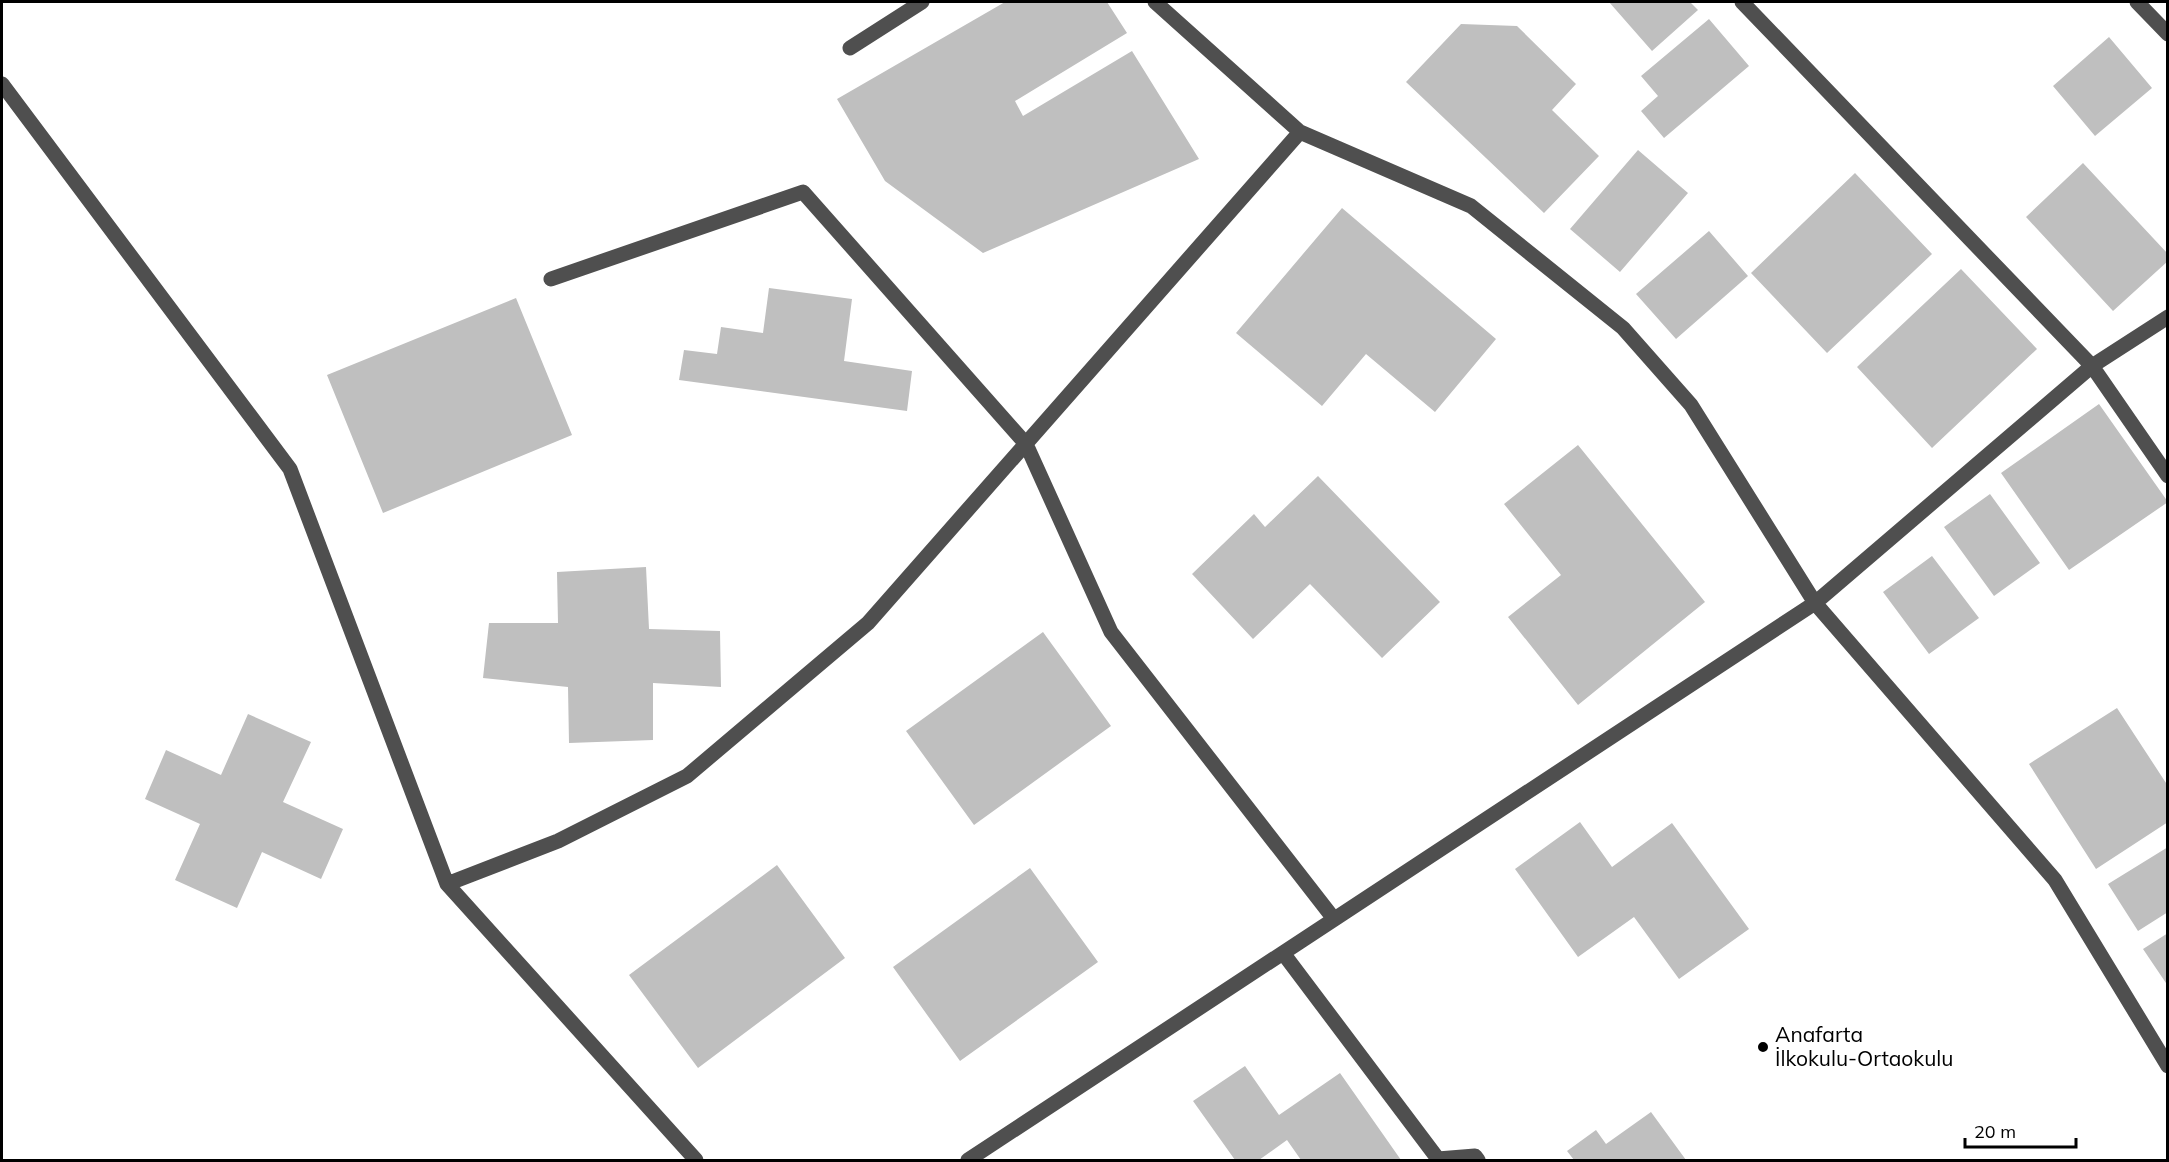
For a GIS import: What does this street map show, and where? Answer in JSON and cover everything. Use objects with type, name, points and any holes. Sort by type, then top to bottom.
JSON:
[{"type":"street","points":[[850,48],[922,2]]},
{"type":"street","points":[[1155,2],[1300,132],[1471,206],[1623,328],[1691,405],[1815,603],[2055,880],[2168,1066]]},
{"type":"street","points":[[1742,2],[2092,366],[2168,476]]},
{"type":"street","points":[[2137,2],[2168,34]]},
{"type":"street","points":[[2,84],[290,469],[447,884],[696,1161]]},
{"type":"street","points":[[447,884],[558,841],[687,776],[868,624],[1300,132]]},
{"type":"street","points":[[551,279],[802,192],[1026,444],[1111,632],[1334,919]]},
{"type":"street","points":[[968,1161],[1815,603],[2092,366],[2168,316]]},
{"type":"street","points":[[1283,953],[1438,1159],[1475,1156],[1478,1161]]},
{"type":"building","points":[[1005,2],[1107,2],[1127,33],[1015,101],[1023,116],[1132,51],[1199,159],[983,253],[885,181],[837,99]]},
{"type":"building","points":[[1609,2],[1690,2],[1698,10],[1652,51]]},
{"type":"building","points":[[1709,19],[1749,66],[1664,138],[1641,111],[1658,96],[1641,76]]},
{"type":"building","points":[[1461,24],[1517,26],[1576,84],[1552,110],[1599,156],[1544,213],[1406,82]]},
{"type":"building","points":[[2109,37],[2152,88],[2095,136],[2053,86]]},
{"type":"building","points":[[1638,150],[1688,193],[1620,272],[1570,229]]},
{"type":"building","points":[[2083,163],[2168,254],[2168,261],[2113,311],[2026,217]]},
{"type":"building","points":[[1855,173],[1932,254],[1827,353],[1751,273]]},
{"type":"building","points":[[1342,208],[1496,339],[1435,412],[1366,354],[1322,406],[1236,333]]},
{"type":"building","points":[[1709,231],[1748,276],[1676,339],[1636,294]]},
{"type":"building","points":[[1961,269],[2037,349],[1932,448],[1857,367]]},
{"type":"building","points":[[769,288],[852,299],[844,361],[912,371],[907,411],[679,380],[684,350],[717,354],[721,327],[763,333]]},
{"type":"building","points":[[516,298],[572,435],[383,513],[327,375]]},
{"type":"building","points":[[2099,404],[2168,502],[2069,570],[2001,473]]},
{"type":"building","points":[[1578,445],[1705,602],[1578,705],[1508,617],[1561,575],[1504,504]]},
{"type":"building","points":[[1318,476],[1440,602],[1382,658],[1310,584],[1253,639],[1192,574],[1254,514],[1265,527]]},
{"type":"building","points":[[1990,494],[2040,563],[1994,596],[1944,527]]},
{"type":"building","points":[[1932,556],[1979,618],[1929,654],[1883,592]]},
{"type":"building","points":[[646,567],[649,629],[720,631],[721,687],[653,683],[653,740],[569,743],[568,687],[483,678],[489,623],[558,623],[557,572]]},
{"type":"building","points":[[1043,632],[1111,726],[974,825],[906,731]]},
{"type":"building","points":[[2117,708],[2168,786],[2168,822],[2096,869],[2029,764]]},
{"type":"building","points":[[248,714],[311,742],[283,802],[343,829],[321,879],[262,852],[237,908],[175,880],[200,824],[145,799],[166,750],[221,775]]},
{"type":"building","points":[[1580,822],[1612,867],[1672,823],[1749,929],[1679,979],[1634,917],[1578,957],[1515,869]]},
{"type":"building","points":[[2168,847],[2168,912],[2138,931],[2108,884]]},
{"type":"building","points":[[777,865],[845,958],[698,1068],[629,975]]},
{"type":"building","points":[[1030,868],[1098,962],[960,1061],[893,967]]},
{"type":"building","points":[[2168,933],[2168,986],[2143,949]]},
{"type":"building","points":[[1245,1066],[1279,1115],[1340,1073],[1401,1160],[1301,1160],[1287,1140],[1259,1160],[1235,1160],[1193,1101]]},
{"type":"building","points":[[1651,1112],[1686,1160],[1574,1160],[1567,1151],[1596,1130],[1606,1144]]},
{"type":"place","name":"Anafarta İlkokulu-Ortaokulu","points":[[1763,1047]]}]
